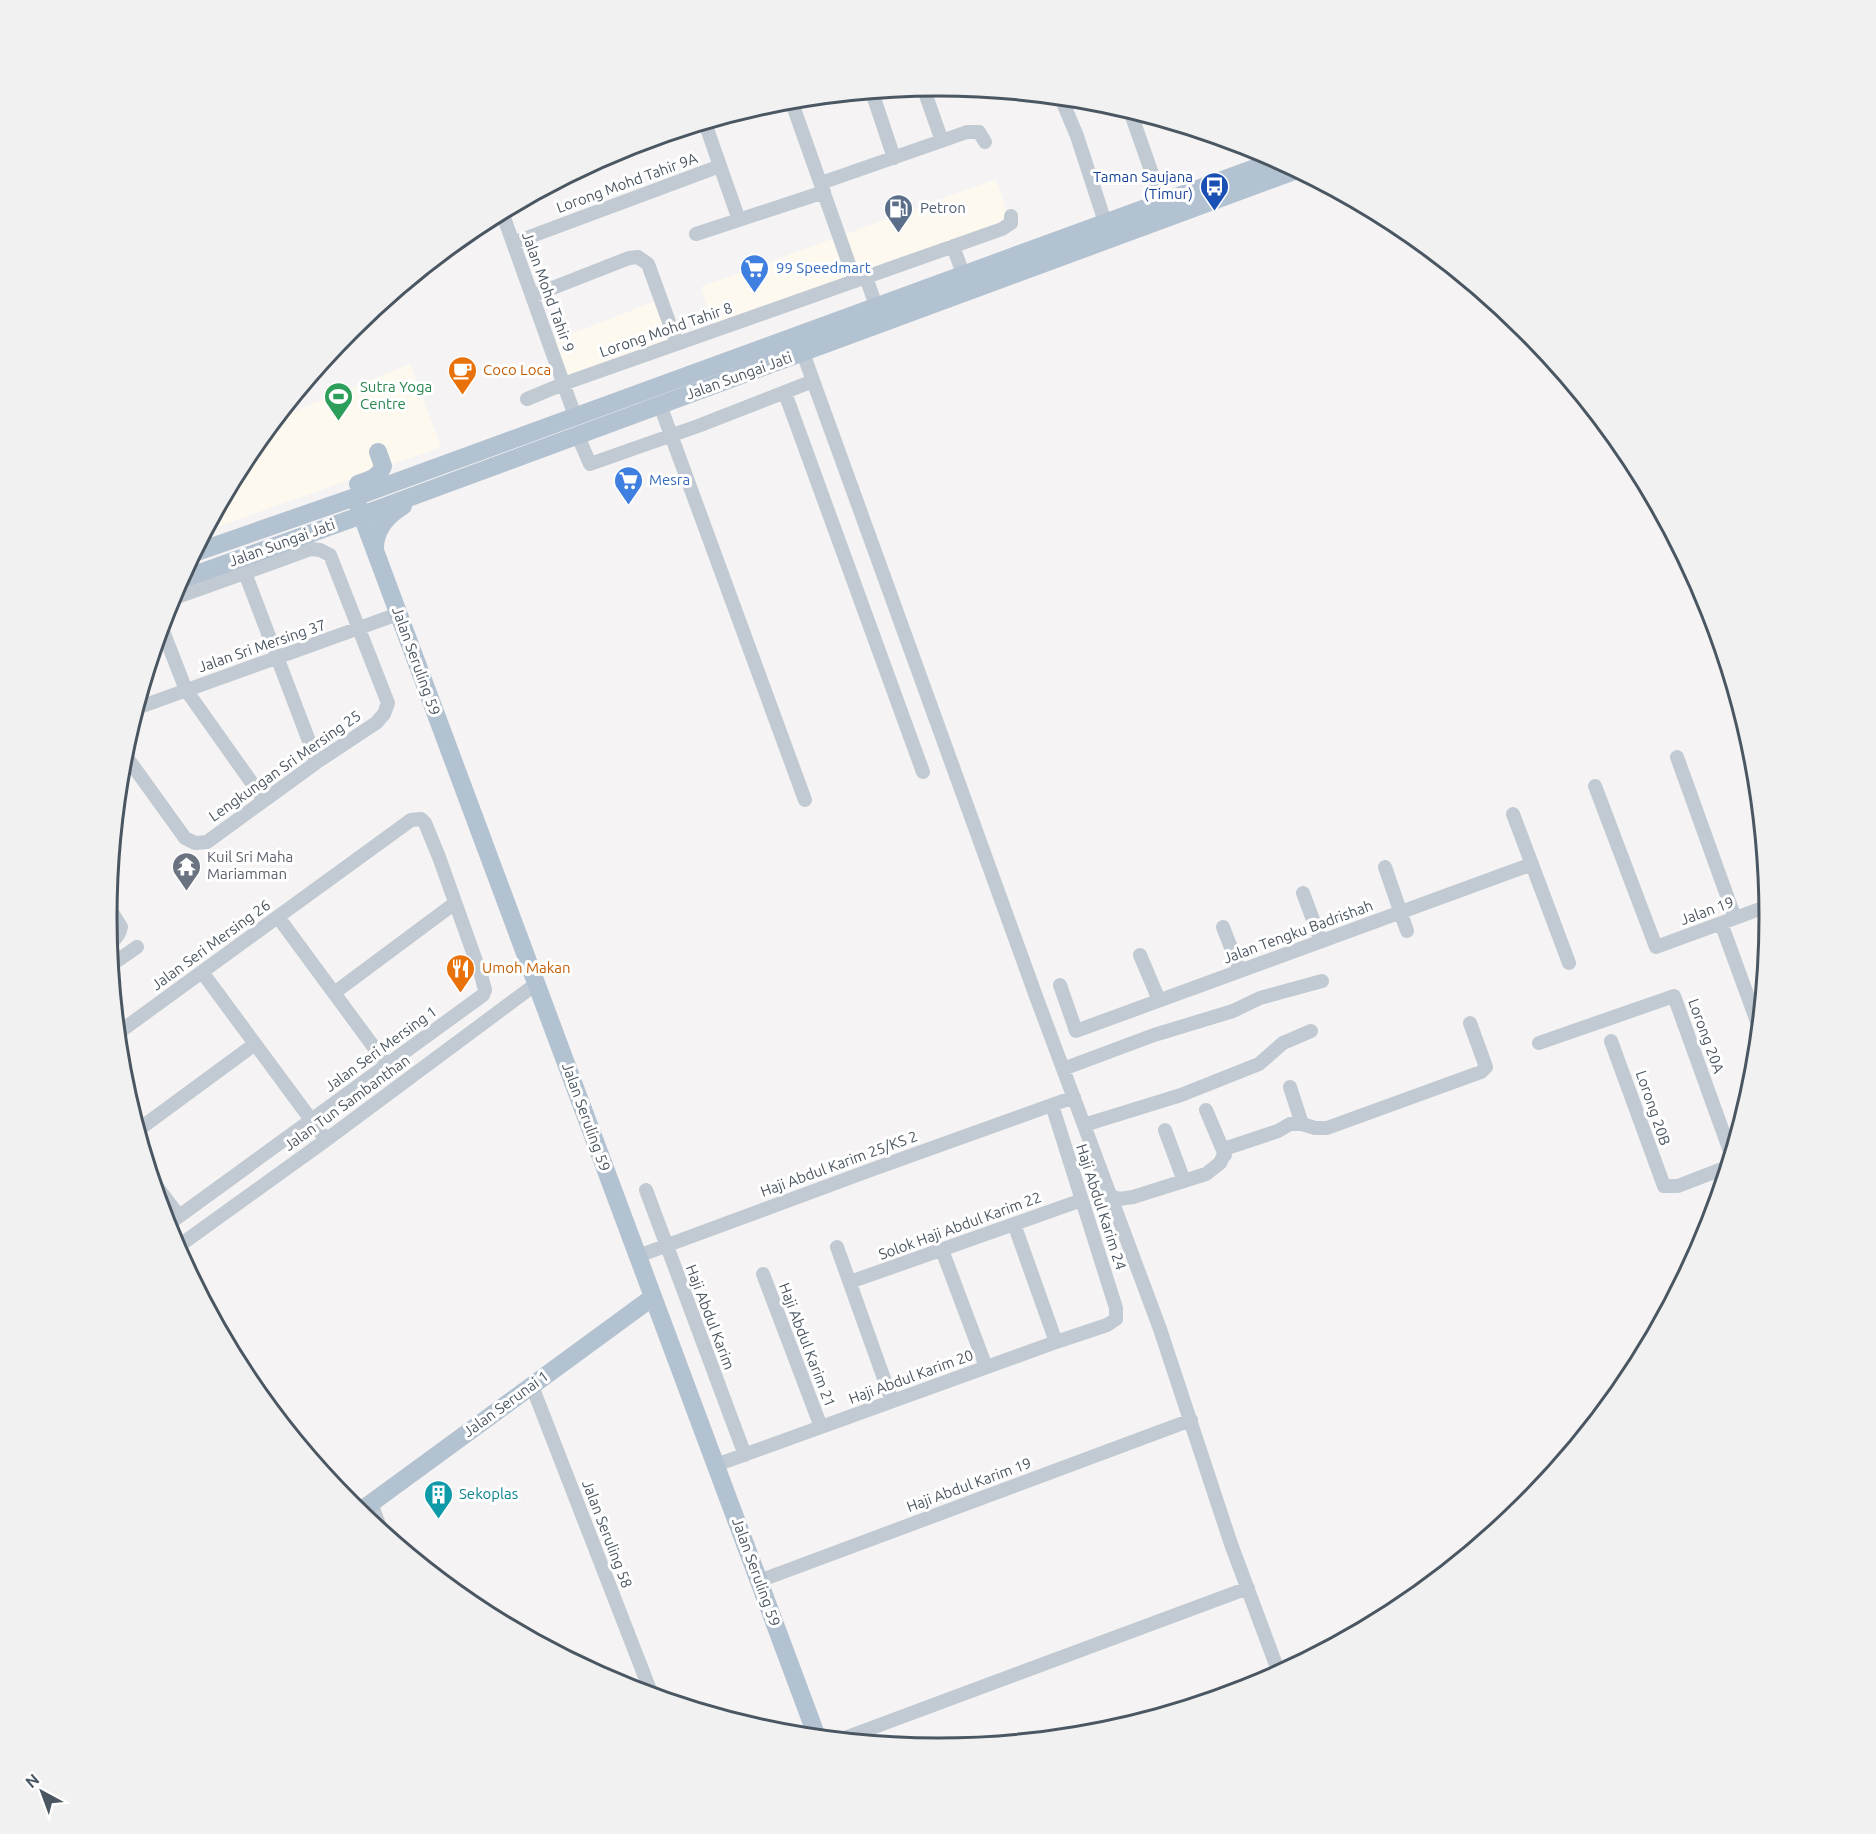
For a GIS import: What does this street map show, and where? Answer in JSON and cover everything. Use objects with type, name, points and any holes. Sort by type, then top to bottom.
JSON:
[{"type":"main road","name":"Jalan Sungai Jati","points":[[205,548],[355,497],[1265,164]]},
{"type":"main road","name":"Jalan Sungai Jati","points":[[192,576],[578,436],[1286,174]]},
{"type":"main road","points":[[291,518],[305,504],[377,476],[383,466],[383,451],[393,462],[402,466],[454,451],[473,454]]},
{"type":"main road","points":[[375,552],[375,540],[383,522],[390,515],[433,489]]},
{"type":"main road","name":"Jalan Seruling 59","points":[[355,497],[814,1728]]},
{"type":"main road","points":[[328,527],[351,533],[375,552]]},
{"type":"main road","name":"Jalan Serunai 1","points":[[367,1507],[653,1297]]},
{"type":"street","points":[[926,96],[942,141]]},
{"type":"street","points":[[874,99],[894,158]]},
{"type":"street","points":[[1064,106],[1077,136],[1105,222]]},
{"type":"street","points":[[794,109],[822,188],[861,279],[876,306]]},
{"type":"street","points":[[1133,120],[1162,202]]},
{"type":"street","points":[[707,130],[739,220]]},
{"type":"street","points":[[696,234],[739,220],[894,158],[967,132],[978,132],[985,142]]},
{"type":"street","name":"Lorong Mohd Tahir 9A","points":[[513,243],[720,166]]},
{"type":"street","name":"Lorong Mohd Tahir 8","points":[[527,399],[563,384],[1008,226],[1012,220],[1011,216]]},
{"type":"street","name":"Jalan Mohd Tahir 9","points":[[505,220],[575,416]]},
{"type":"street","points":[[953,246],[963,274]]},
{"type":"street","points":[[532,296],[623,260],[638,257],[648,264],[677,344]]},
{"type":"street","points":[[803,353],[1160,1329],[1231,1545],[1277,1664]]},
{"type":"street","points":[[578,436],[590,464],[813,381]]},
{"type":"street","points":[[785,393],[923,772]]},
{"type":"street","points":[[660,405],[805,800]]},
{"type":"street","name":"Lengkungan Sri Mersing 25","points":[[132,764],[185,838],[195,843],[207,842],[317,762],[376,723],[384,714],[388,703],[330,555],[311,549],[183,595]]},
{"type":"street","points":[[245,573],[317,762]]},
{"type":"street","name":"Jalan Sri Mersing 37","points":[[145,705],[398,614]]},
{"type":"street","points":[[166,638],[186,690],[264,800]]},
{"type":"street","points":[[1677,757],[1735,918]]},
{"type":"street","name":"Jalan 19","points":[[1595,786],[1656,947],[1759,909]]},
{"type":"street","points":[[1513,814],[1569,963]]},
{"type":"street","name":"Jalan Seri Mersing 1","points":[[175,1219],[318,1130],[387,1065],[483,995],[485,990],[481,975],[425,823],[421,819],[411,820]]},
{"type":"street","name":"Jalan Seri Mersing 26","points":[[125,1029],[411,820]]},
{"type":"street","name":"Jalan Tengku Badrishah","points":[[1060,985],[1076,1031],[1532,864]]},
{"type":"street","points":[[1385,867],[1407,931]]},
{"type":"street","points":[[1303,893],[1321,941]]},
{"type":"street","points":[[334,993],[455,903]]},
{"type":"street","points":[[278,917],[387,1065]]},
{"type":"street","points":[[117,921],[121,927],[118,935]]},
{"type":"street","points":[[1721,923],[1753,1008]]},
{"type":"street","points":[[1223,927],[1240,970]]},
{"type":"street","points":[[119,959],[137,946]]},
{"type":"street","points":[[1140,955],[1159,1000]]},
{"type":"street","points":[[202,972],[318,1130]]},
{"type":"street","points":[[1064,1069],[1154,1035],[1233,1011],[1260,998],[1322,981]]},
{"type":"street","name":"Jalan Tun Sambanthan","points":[[184,1241],[318,1130],[536,984]]},
{"type":"street","name":"Lorong 20A","points":[[1539,1043],[1674,996],[1727,1142]]},
{"type":"street","points":[[1111,1196],[1119,1199],[1133,1197],[1206,1174],[1220,1163],[1227,1148],[1278,1131],[1290,1124],[1327,1128],[1482,1072],[1486,1067],[1470,1023]]},
{"type":"street","points":[[1084,1125],[1181,1095],[1258,1064],[1283,1043],[1311,1031]]},
{"type":"street","name":"Lorong 20B","points":[[1611,1041],[1664,1186],[1678,1186],[1718,1170]]},
{"type":"street","points":[[144,1125],[255,1044]]},
{"type":"street","points":[[1290,1087],[1302,1124]]},
{"type":"street","name":"Haji Abdul Karim 25/KS 2","points":[[638,1256],[1074,1097]]},
{"type":"street","name":"Haji Abdul Karim 24","points":[[1052,1105],[1116,1308],[1116,1319]]},
{"type":"street","points":[[1206,1110],[1225,1155]]},
{"type":"street","points":[[1165,1130],[1184,1181]]},
{"type":"street","name":"Haji Abdul Karim","points":[[646,1190],[745,1455]]},
{"type":"street","name":"Solok Haji Abdul Karim 22","points":[[850,1282],[1082,1200]]},
{"type":"street","points":[[169,1204],[178,1216]]},
{"type":"street","points":[[1014,1224],[1056,1342]]},
{"type":"street","points":[[837,1247],[892,1401]]},
{"type":"street","points":[[942,1250],[986,1367]]},
{"type":"street","name":"Haji Abdul Karim 21","points":[[762,1274],[821,1427]]},
{"type":"street","name":"Haji Abdul Karim 20","points":[[716,1465],[1107,1325],[1116,1319]]},
{"type":"street","name":"Jalan Seruling 58","points":[[532,1386],[648,1685]]},
{"type":"street","name":"Haji Abdul Karim 19","points":[[759,1581],[1191,1420]]},
{"type":"street","points":[[856,1733],[1248,1588]]},
{"type":"shaded area","points":[[996,179],[1009,217],[1004,223],[714,327],[701,287]]},
{"type":"shaded area","points":[[658,300],[672,341],[566,379],[551,342]]},
{"type":"shaded area","points":[[410,364],[441,447],[216,527],[255,461],[291,412]]},
{"type":"place","name":"Taman Saujana (Timur)","points":[[1214,212]]},
{"type":"place","name":"Petron","points":[[899,234]]},
{"type":"place","name":"99 Speedmart","points":[[755,294]]},
{"type":"place","name":"Coco Loca","points":[[462,396]]},
{"type":"place","name":"Sutra Yoga Centre","points":[[339,422]]},
{"type":"place","name":"Mesra","points":[[628,506]]},
{"type":"place","name":"Kuil Sri Maha Mariamman","points":[[186,892]]},
{"type":"place","name":"Umoh Makan","points":[[461,994]]},
{"type":"place","name":"Sekoplas","points":[[438,1520]]}]
